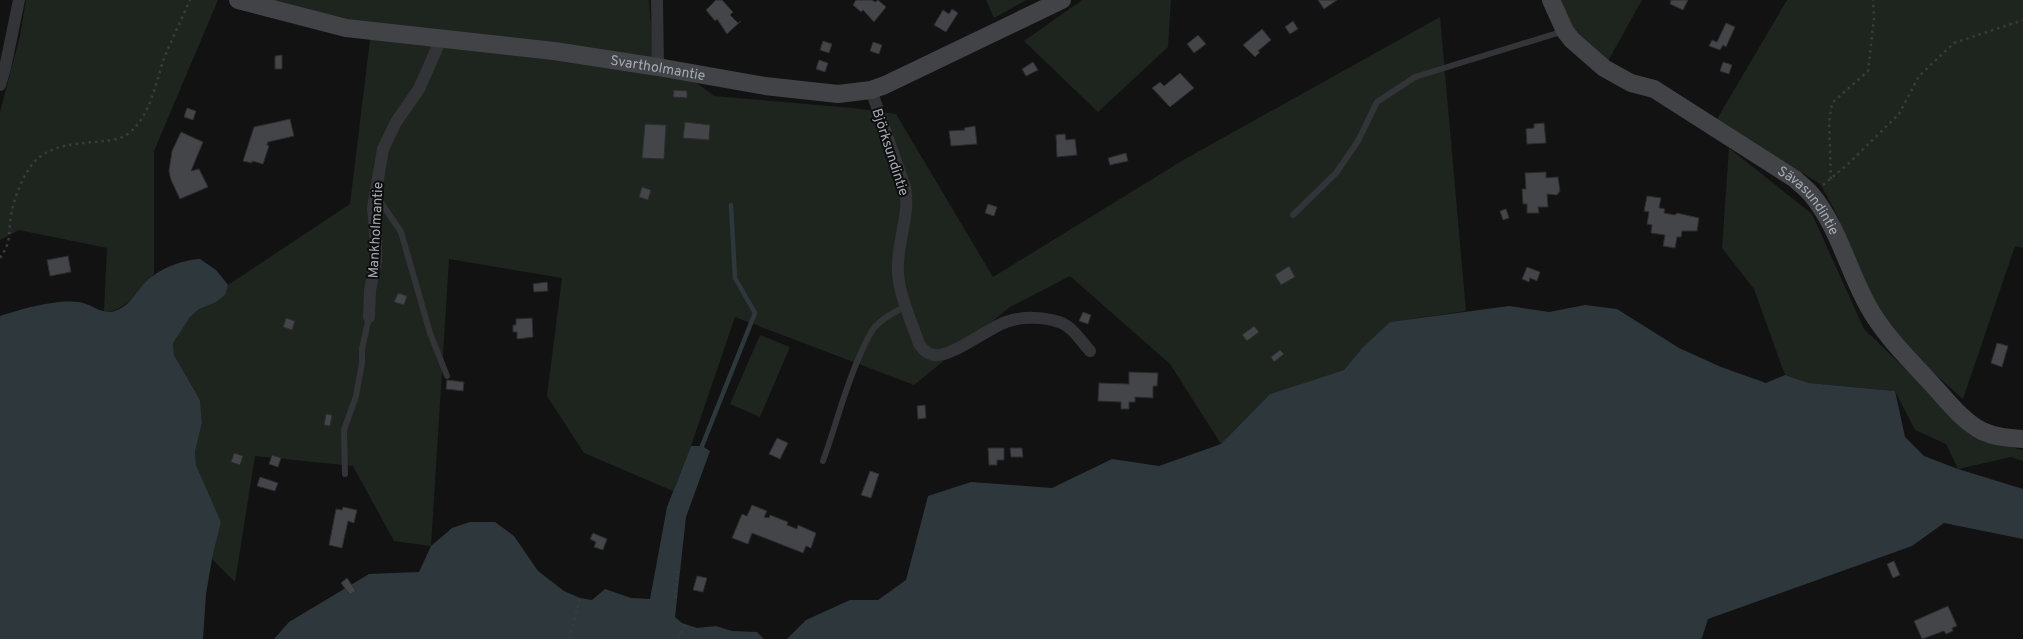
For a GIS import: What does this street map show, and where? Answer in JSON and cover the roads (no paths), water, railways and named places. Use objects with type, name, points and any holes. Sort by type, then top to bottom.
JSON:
[{"type":"street","points":[[0,85],[6,68],[19,0]]},
{"type":"street","name":"Svartholmantie","points":[[238,0],[346,28],[554,51],[765,86],[838,94],[871,90],[964,48],[1062,0]]},
{"type":"street","points":[[657,0],[658,67]]},
{"type":"street","name":"Sävasundintie","points":[[1551,0],[1565,31],[1572,40],[1604,68],[1631,83],[1654,88],[1795,178],[1812,194],[1832,227],[1869,307],[1884,330],[1908,359],[1970,423],[1983,432],[2003,438],[2023,439]]},
{"type":"street","name":"Mankholmantie","points":[[369,317],[370,290],[376,262],[373,208],[379,165],[389,135],[419,89],[441,39]]},
{"type":"street","name":"Björksundintie","points":[[871,90],[905,187],[908,202],[898,262],[898,279],[919,344],[924,351],[940,356],[1006,322],[1024,318],[1060,322],[1073,332],[1090,350]]},
{"type":"lane","points":[[1293,215],[1336,173],[1358,140],[1377,102],[1415,77],[1565,31]]},
{"type":"lane","points":[[375,194],[401,232],[430,334],[447,376]]},
{"type":"lane","points":[[823,461],[834,431],[848,381],[865,343],[874,327],[885,318],[907,306]]},
{"type":"lane","points":[[345,474],[344,430],[356,396],[362,363],[362,349],[369,317]]},
{"type":"waterway","points":[[702,446],[755,313],[735,278],[731,205]]}]
